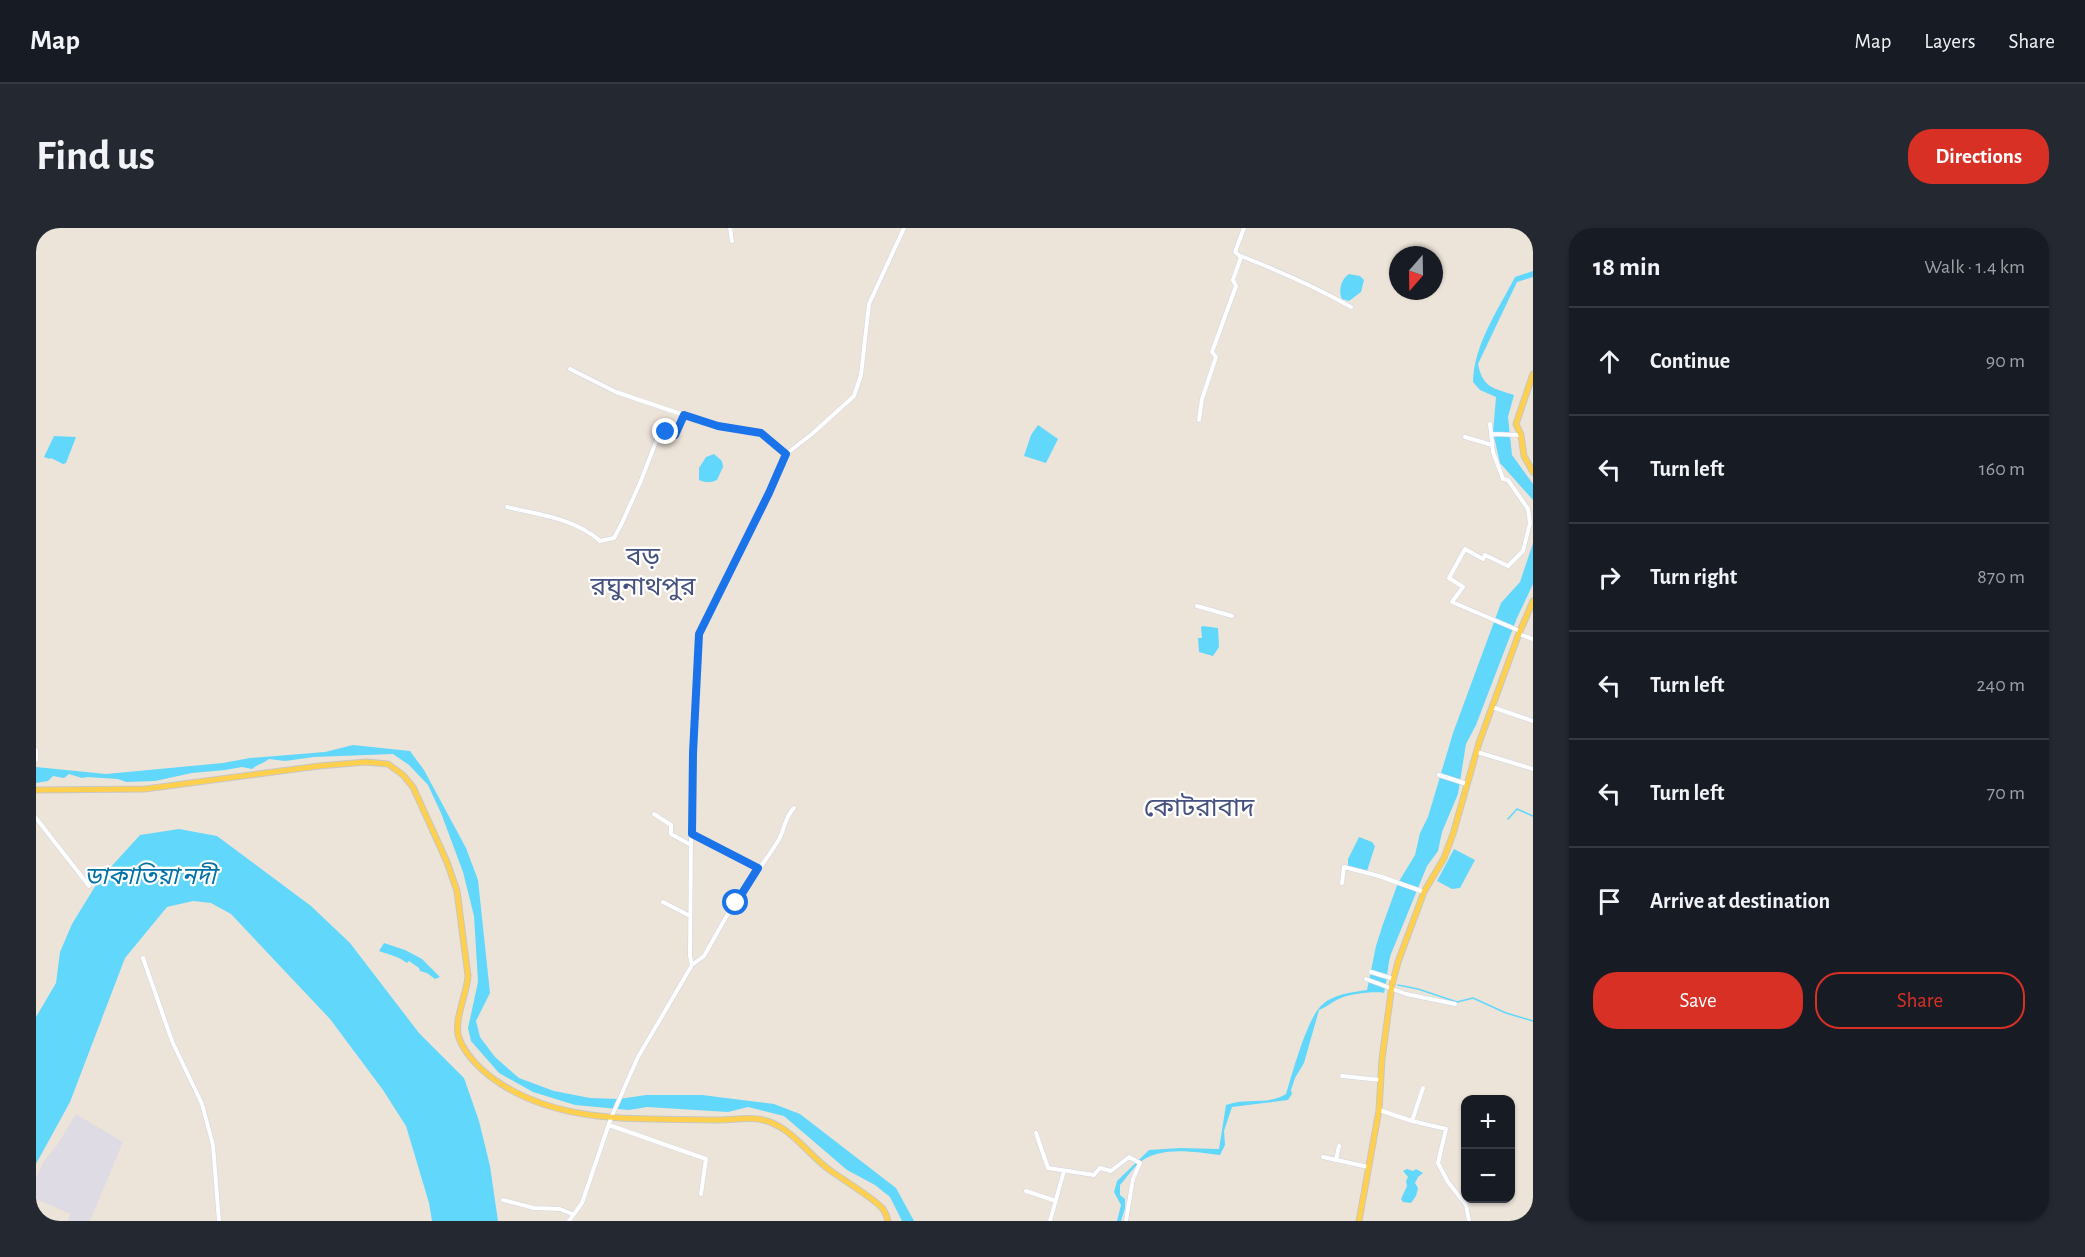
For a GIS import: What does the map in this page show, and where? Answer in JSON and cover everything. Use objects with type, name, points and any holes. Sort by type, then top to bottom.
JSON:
[{"type":"main road","points":[[1533,374],[1516,424],[1521,435],[1524,456],[1533,472]]},
{"type":"main road","points":[[1359,1221],[1379,1110],[1380,1080],[1392,989],[1398,962],[1424,892],[1444,858],[1492,707],[1533,601]]},
{"type":"main road","points":[[36,790],[145,789],[319,766],[366,762],[388,764],[403,775],[413,787],[447,862],[457,891],[468,976],[458,1022],[459,1038],[476,1064],[492,1078],[523,1098],[578,1114],[610,1118],[727,1120],[754,1118],[777,1124],[789,1132],[817,1162],[882,1208],[888,1221]]},
{"type":"street","points":[[730,228],[732,241]]},
{"type":"street","points":[[692,965],[690,956],[691,845],[699,634],[786,454],[854,396],[861,375],[868,304],[904,228]]},
{"type":"street","points":[[1244,228],[1235,252],[1240,256],[1302,281],[1351,307]]},
{"type":"street","points":[[1199,420],[1202,399],[1216,357],[1212,352],[1236,286],[1233,279],[1240,256]]},
{"type":"street","points":[[570,369],[616,392],[684,415],[718,426],[761,433],[786,454]]},
{"type":"street","points":[[507,507],[564,519],[588,530],[600,541],[614,537],[640,483],[656,438],[662,432],[675,435],[684,415]]},
{"type":"street","points":[[1490,424],[1493,452],[1503,479],[1508,480],[1528,509],[1530,523],[1522,551],[1508,566],[1485,555],[1483,560],[1465,549],[1449,578],[1463,587],[1452,602],[1533,639]]},
{"type":"street","points":[[1491,434],[1521,435]]},
{"type":"street","points":[[1465,437],[1492,445]]},
{"type":"street","points":[[1528,509],[1533,503]]},
{"type":"street","points":[[1197,606],[1232,616]]},
{"type":"street","points":[[1492,707],[1533,721]]},
{"type":"street","points":[[36,750],[36,760]]},
{"type":"street","points":[[1477,752],[1533,769]]},
{"type":"street","points":[[1438,775],[1467,784]]},
{"type":"street","points":[[569,1221],[582,1203],[610,1118],[638,1057],[692,965],[704,956],[730,910],[777,842],[789,813],[794,808]]},
{"type":"street","points":[[654,813],[671,825],[671,834],[691,845]]},
{"type":"street","points":[[36,818],[89,886]]},
{"type":"street","points":[[692,834],[758,868]]},
{"type":"street","points":[[1342,883],[1344,867],[1424,892]]},
{"type":"street","points":[[663,902],[690,916]]},
{"type":"street","points":[[143,958],[171,1041],[202,1104],[213,1145],[219,1221]]},
{"type":"street","points":[[1371,972],[1395,979]]},
{"type":"street","points":[[1366,979],[1406,994],[1455,1004]]},
{"type":"street","points":[[1342,1076],[1380,1080]]},
{"type":"street","points":[[1412,1121],[1423,1088]]},
{"type":"street","points":[[1379,1110],[1446,1129],[1438,1163],[1448,1182],[1466,1205],[1468,1221]]},
{"type":"street","points":[[609,1125],[706,1159],[701,1194]]},
{"type":"street","points":[[1036,1133],[1048,1168],[1094,1175],[1100,1168],[1111,1171],[1129,1157],[1140,1163],[1133,1179],[1126,1221]]},
{"type":"street","points":[[1336,1160],[1339,1146]]},
{"type":"street","points":[[1323,1157],[1368,1167]]},
{"type":"street","points":[[1050,1221],[1064,1171]]},
{"type":"street","points":[[1026,1191],[1056,1201]]},
{"type":"street","points":[[504,1200],[534,1208],[560,1209],[573,1214]]},
{"type":"street","points":[[1527,1221],[1533,1216]]},
{"type":"shaded area","points":[[76,1114],[123,1142],[90,1221],[68,1221],[70,1214],[36,1199],[36,1177],[44,1161]]},
{"type":"water","points":[[1533,271],[1533,277],[1517,282],[1478,364],[1486,383],[1514,395],[1508,417],[1512,455],[1533,484],[1533,500],[1500,463],[1493,432],[1496,397],[1480,390],[1473,382],[1474,368],[1482,341],[1515,277]]},
{"type":"water","points":[[1349,274],[1360,276],[1364,280],[1361,292],[1349,301],[1342,299],[1340,292],[1342,282]]},
{"type":"water","points":[[1038,425],[1058,439],[1046,463],[1024,456],[1031,435]]},
{"type":"water","points":[[54,436],[76,437],[66,463],[44,457]]},
{"type":"water","points":[[714,454],[722,461],[723,467],[717,480],[708,482],[699,480],[699,468],[706,457]]},
{"type":"water","points":[[1533,543],[1533,584],[1517,618],[1476,725],[1466,744],[1458,794],[1442,832],[1438,851],[1427,866],[1391,954],[1384,993],[1356,994],[1338,999],[1319,1010],[1304,1063],[1295,1078],[1292,1094],[1288,1100],[1232,1107],[1224,1131],[1225,1145],[1220,1155],[1166,1152],[1146,1158],[1138,1164],[1120,1185],[1120,1195],[1125,1199],[1125,1208],[1121,1221],[1117,1221],[1121,1205],[1114,1192],[1117,1181],[1149,1150],[1219,1149],[1226,1105],[1271,1100],[1286,1094],[1301,1046],[1317,1011],[1333,998],[1367,990],[1383,924],[1398,883],[1415,855],[1453,733],[1501,603],[1520,582]]},
{"type":"water","points":[[1201,627],[1218,628],[1219,647],[1213,656],[1199,652],[1198,638],[1202,638]]},
{"type":"water","points":[[353,745],[410,751],[424,770],[466,848],[478,880],[490,993],[476,1021],[480,1037],[495,1057],[519,1078],[554,1091],[590,1098],[702,1095],[774,1104],[800,1114],[896,1188],[914,1221],[902,1221],[890,1197],[875,1185],[847,1170],[784,1116],[748,1107],[728,1112],[647,1107],[629,1110],[575,1105],[533,1092],[499,1073],[471,1041],[468,1028],[478,982],[474,916],[463,872],[428,785],[409,765],[393,754],[314,757],[285,761],[269,759],[252,769],[242,767],[192,773],[155,781],[126,782],[118,779],[82,778],[69,774],[64,778],[53,776],[48,781],[36,783],[36,767],[106,774],[325,752]]},
{"type":"water","name":"ডাকাতিয়া নদী","points":[[179,829],[217,836],[311,906],[350,943],[419,1033],[464,1078],[479,1121],[490,1166],[498,1221],[432,1221],[429,1203],[406,1126],[383,1090],[330,1019],[231,914],[211,903],[193,901],[167,907],[125,958],[70,1102],[36,1164],[36,1017],[56,983],[60,952],[72,924],[99,880],[140,835]]},
{"type":"water","points":[[1359,837],[1372,842],[1375,846],[1367,871],[1348,867],[1348,859]]},
{"type":"water","points":[[1454,849],[1475,860],[1460,888],[1452,889],[1437,881]]},
{"type":"water","points":[[384,943],[422,959],[440,977],[435,979],[420,971],[409,961],[407,963],[379,951]]},
{"type":"water","points":[[1407,1169],[1413,1171],[1416,1169],[1423,1173],[1415,1183],[1418,1188],[1411,1203],[1403,1202],[1401,1199],[1408,1177],[1403,1171]]},
{"type":"waterway","points":[[1508,819],[1517,809],[1533,816]]},
{"type":"waterway","points":[[1398,985],[1457,1002],[1473,998],[1506,1013],[1533,1021]]},
{"type":"district","name":"বড় রঘুনাথপুর","points":[[643,571]]},
{"type":"district","name":"কোটরাবাদ","points":[[1199,807]]},
{"type":"route","points":[[666,432],[675,435],[684,415],[718,426],[761,433],[786,454],[699,634],[693,753],[692,834],[758,868],[736,903]]}]
